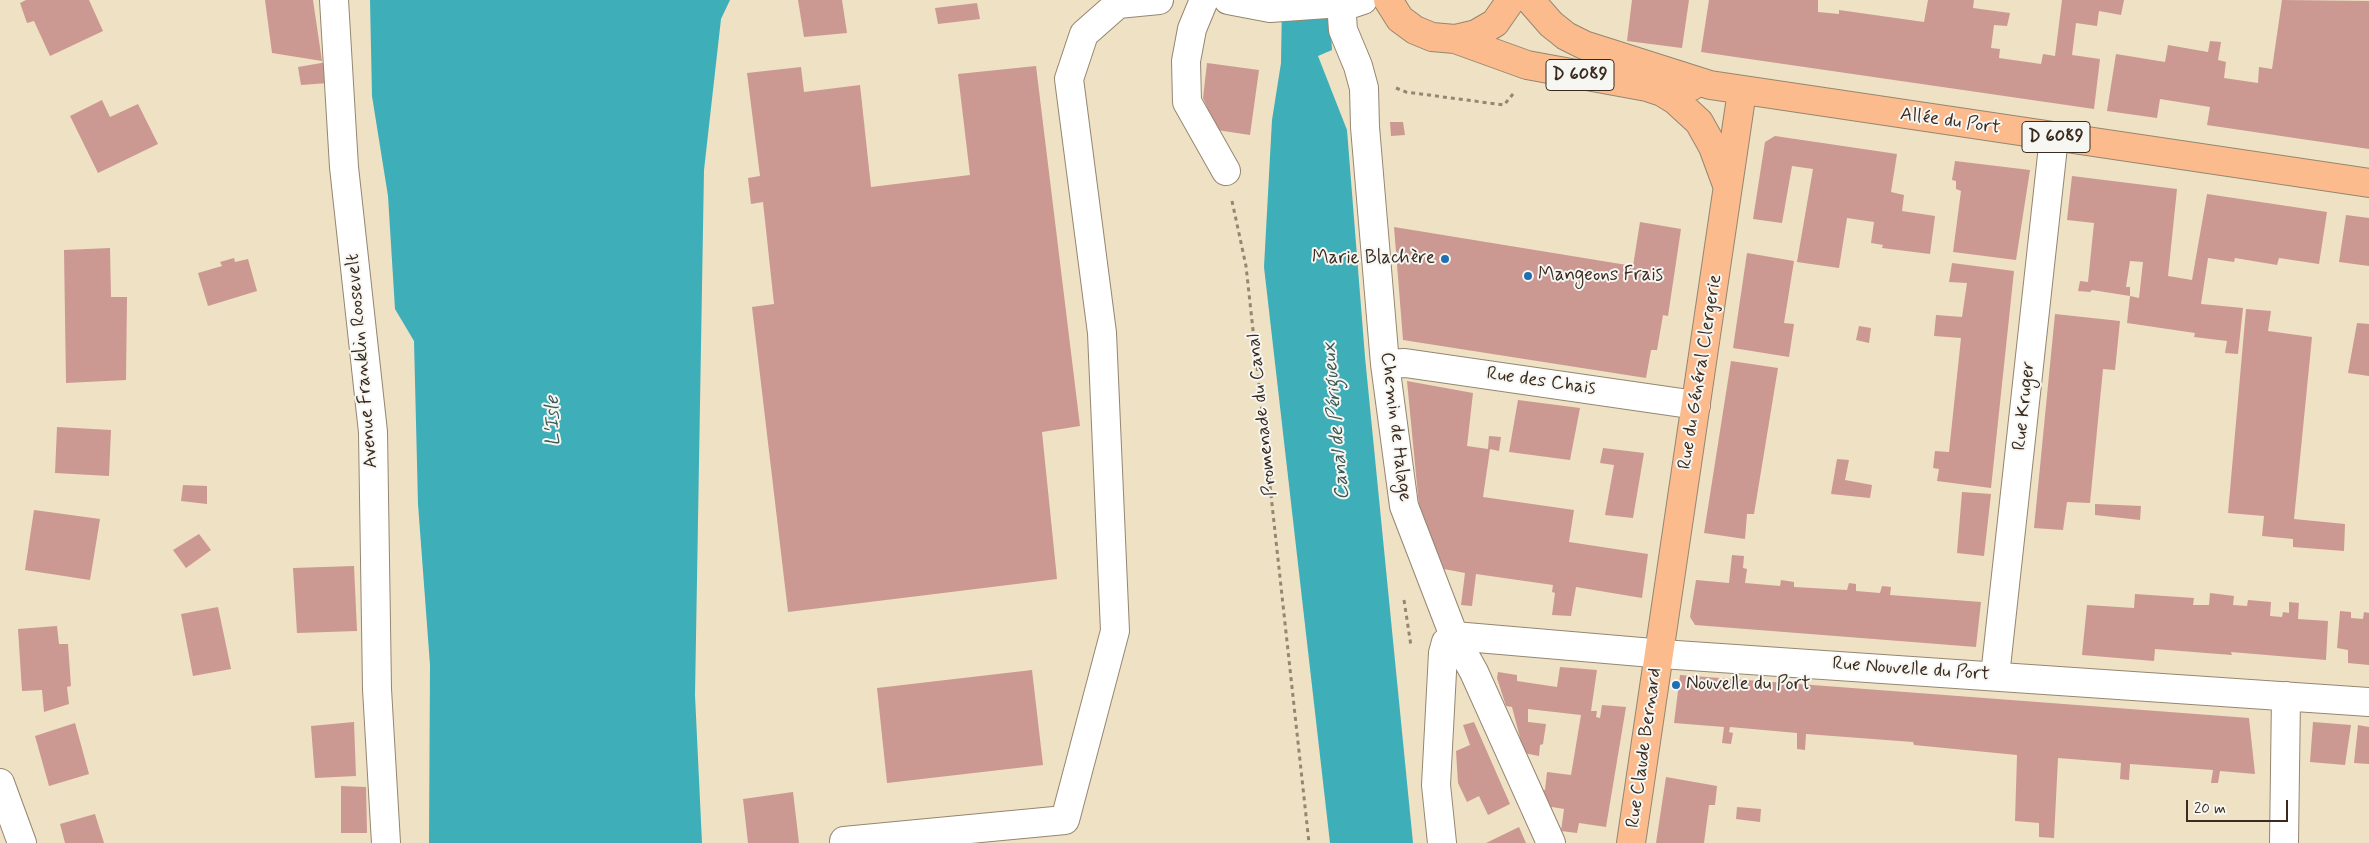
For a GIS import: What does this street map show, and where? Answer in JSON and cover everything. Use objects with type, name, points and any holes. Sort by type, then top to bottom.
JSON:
[{"type":"main road","name":"Allée du Port","points":[[1388,0],[1400,19],[1415,30],[1432,37],[1455,40],[1527,65],[1647,87],[1710,85]]},
{"type":"main road","points":[[1455,40],[1476,34],[1495,23],[1512,0]]},
{"type":"main road","name":"Allée du Port","points":[[1530,0],[1551,24],[1566,36],[1584,45],[1710,85],[2369,183]]},
{"type":"main road","points":[[1647,87],[1662,92],[1675,100],[1699,122],[1720,162],[1728,190]]},
{"type":"main road","name":"Rue du Général Clergerie","points":[[1659,654],[1742,91]]},
{"type":"main road","name":"Rue Claude Bernard","points":[[1631,843],[1659,654]]},
{"type":"street","name":"Avenue Franklin Roosevelt","points":[[334,0],[344,166],[373,432],[376,689],[386,843]]},
{"type":"street","points":[[844,841],[1064,820],[1115,631],[1102,333],[1069,79],[1084,34],[1118,4],[1159,0]]},
{"type":"street","points":[[1204,0],[1192,29],[1186,61],[1188,102],[1226,171]]},
{"type":"street","points":[[1228,0],[1270,8],[1346,2]]},
{"type":"street","name":"Chemin de Halage","points":[[1346,2],[1343,30],[1358,66],[1364,88],[1365,127],[1386,364],[1404,506],[1454,636],[1474,672],[1551,843]]},
{"type":"street","name":"Rue Kruger","points":[[1995,676],[2054,137]]},
{"type":"street","name":"Rue des Chais","points":[[1386,364],[1405,363],[1696,405]]},
{"type":"street","points":[[1442,843],[1436,784],[1443,653],[1446,642],[1454,636]]},
{"type":"street","name":"Rue Nouvelle du Port","points":[[1454,636],[1659,654],[2369,702]]},
{"type":"street","points":[[2284,843],[2286,696]]},
{"type":"street","points":[[0,783],[22,843]]},
{"type":"path","name":"Promenade du Canal","points":[[1226,171],[1246,266],[1309,843]]},
{"type":"water","name":"L'Isle","points":[[370,0],[730,0],[721,19],[704,170],[695,695],[702,843],[429,843],[430,665],[418,504],[414,341],[395,309],[388,196],[372,96]]},
{"type":"water","name":"Canal de Périgueux","points":[[1282,0],[1329,0],[1332,50],[1318,56],[1347,130],[1365,357],[1413,843],[1330,843],[1264,267],[1272,120],[1281,63]]},
{"type":"building","points":[[26,0],[89,0],[103,31],[50,56],[34,21],[27,23],[20,3]]},
{"type":"building","points":[[265,0],[313,0],[322,61],[272,53]]},
{"type":"building","points":[[798,0],[842,0],[847,33],[804,37]]},
{"type":"building","points":[[1632,0],[1689,0],[1682,48],[1627,41]]},
{"type":"building","points":[[1709,0],[1818,0],[1818,12],[1839,14],[1839,10],[1924,22],[1928,0],[1974,0],[1973,8],[2010,13],[2007,26],[1994,25],[1991,48],[2000,49],[1999,58],[2041,64],[2043,54],[2055,56],[2062,0],[2124,0],[2121,15],[2099,11],[2097,26],[2076,23],[2072,55],[2100,59],[2094,109],[1701,52]]},
{"type":"building","points":[[2282,0],[2369,1],[2369,149],[2207,125],[2210,107],[2160,99],[2157,118],[2107,111],[2116,54],[2165,62],[2168,45],[2208,52],[2210,41],[2221,42],[2218,60],[2226,62],[2224,78],[2258,83],[2259,67],[2272,69]]},
{"type":"building","points":[[977,3],[980,19],[938,24],[935,8]]},
{"type":"building","points":[[327,62],[328,83],[301,85],[298,67]]},
{"type":"building","points":[[1207,63],[1259,70],[1250,135],[1217,130],[1203,98]]},
{"type":"building","points":[[1036,66],[1080,426],[1042,432],[1057,579],[788,612],[752,307],[774,304],[763,202],[751,204],[748,178],[760,176],[747,73],[801,67],[804,92],[860,85],[871,187],[970,175],[958,74]]},
{"type":"building","points":[[102,100],[110,117],[138,104],[158,144],[98,173],[70,116]]},
{"type":"building","points":[[1390,122],[1403,122],[1405,135],[1391,136]]},
{"type":"building","points":[[1775,136],[1897,154],[1891,192],[1904,195],[1902,211],[1935,216],[1930,254],[1882,248],[1883,245],[1871,243],[1874,222],[1847,218],[1839,268],[1797,262],[1813,169],[1792,166],[1782,223],[1753,219],[1765,142]]},
{"type":"building","points":[[1955,161],[2030,170],[2016,260],[1953,252],[1961,191],[1956,189],[1956,181],[1952,180]]},
{"type":"building","points":[[2072,176],[2177,189],[2168,276],[2192,280],[2207,194],[2327,212],[2319,264],[2279,258],[2277,265],[2235,258],[2234,262],[2208,258],[2201,304],[2243,308],[2238,354],[2225,353],[2227,341],[2194,337],[2195,333],[2127,323],[2130,296],[2092,290],[2090,292],[2078,291],[2080,281],[2088,282],[2094,223],[2067,220]],"holes":[[[2130,261],[2143,262],[2139,298],[2130,296],[2130,287],[2126,287]]]},
{"type":"building","points":[[2346,215],[2369,218],[2369,266],[2339,262]]},
{"type":"building","points":[[1640,222],[1681,229],[1668,316],[1663,315],[1657,350],[1651,350],[1646,378],[1403,340],[1394,227],[1633,266]]},
{"type":"building","points":[[110,248],[111,297],[127,297],[126,380],[66,383],[64,250]]},
{"type":"building","points":[[1747,253],[1794,261],[1784,323],[1794,324],[1789,357],[1733,348]]},
{"type":"building","points":[[234,258],[235,262],[248,259],[257,291],[208,306],[198,273],[222,266],[220,262]]},
{"type":"building","points":[[1952,263],[2014,271],[1991,488],[1937,481],[1939,469],[1933,468],[1935,451],[1949,452],[1961,338],[1934,336],[1936,315],[1962,317],[1967,283],[1949,282]]},
{"type":"building","points":[[2246,309],[2271,311],[2268,331],[2312,337],[2294,519],[2345,524],[2344,551],[2293,547],[2293,539],[2262,536],[2264,516],[2228,513]]},
{"type":"building","points":[[2055,314],[2120,321],[2115,370],[2103,369],[2090,503],[2067,502],[2063,530],[2034,528]]},
{"type":"building","points":[[2357,323],[2369,324],[2369,376],[2348,373]]},
{"type":"building","points":[[1859,326],[1871,328],[1869,343],[1856,340]]},
{"type":"building","points":[[1731,361],[1778,368],[1754,514],[1747,514],[1745,539],[1704,533]]},
{"type":"building","points":[[1407,381],[1473,393],[1467,446],[1488,449],[1489,436],[1501,437],[1499,451],[1490,449],[1483,497],[1574,510],[1569,542],[1648,554],[1642,598],[1576,587],[1571,616],[1552,615],[1555,593],[1552,592],[1553,585],[1476,574],[1472,606],[1461,605],[1465,573],[1444,569],[1419,506]]},
{"type":"building","points":[[1518,400],[1580,408],[1570,460],[1509,452]]},
{"type":"building","points":[[57,427],[111,430],[109,476],[55,473]]},
{"type":"building","points":[[1603,448],[1644,453],[1633,518],[1605,515],[1614,465],[1600,463]]},
{"type":"building","points":[[1837,459],[1849,460],[1845,480],[1872,485],[1870,498],[1831,494]]},
{"type":"building","points":[[183,485],[207,486],[207,504],[181,501]]},
{"type":"building","points":[[1962,492],[1991,494],[1984,556],[1957,553]]},
{"type":"building","points":[[2095,504],[2141,506],[2140,520],[2095,515]]},
{"type":"building","points":[[34,510],[100,519],[90,580],[25,570]]},
{"type":"building","points":[[199,534],[211,550],[186,568],[173,550]]},
{"type":"building","points":[[1732,555],[1744,556],[1743,568],[1747,569],[1745,583],[1780,586],[1781,580],[1794,582],[1794,587],[1847,590],[1849,583],[1856,584],[1856,591],[1880,593],[1882,586],[1891,587],[1890,595],[1981,602],[1976,647],[1695,625],[1690,617],[1696,580],[1729,583]]},
{"type":"building","points":[[354,566],[357,631],[297,633],[293,568]]},
{"type":"building","points":[[2210,593],[2234,596],[2233,605],[2247,606],[2248,600],[2271,602],[2270,616],[2282,617],[2283,612],[2289,613],[2289,602],[2299,603],[2298,619],[2328,621],[2326,660],[2231,652],[2232,655],[2155,649],[2154,661],[2082,655],[2087,605],[2134,608],[2135,594],[2194,598],[2193,605],[2209,605]]},
{"type":"building","points":[[218,607],[231,669],[193,676],[181,614]]},
{"type":"building","points":[[2340,611],[2351,612],[2351,618],[2363,619],[2364,612],[2369,613],[2369,665],[2348,663],[2348,650],[2337,648]]},
{"type":"building","points":[[57,626],[59,644],[68,644],[71,686],[67,687],[69,704],[44,712],[42,690],[22,691],[18,629]]},
{"type":"building","points":[[1560,667],[1597,670],[1591,711],[1597,711],[1596,717],[1600,718],[1602,705],[1626,707],[1606,827],[1579,823],[1577,833],[1561,831],[1564,809],[1552,807],[1546,810],[1536,789],[1545,790],[1547,772],[1571,775],[1581,715],[1528,709],[1528,722],[1546,724],[1539,756],[1524,753],[1512,707],[1506,706],[1497,678],[1498,672],[1517,675],[1517,681],[1557,687]]},
{"type":"building","points":[[1032,670],[1043,765],[887,783],[877,688]]},
{"type":"building","points":[[1680,675],[2249,718],[2255,774],[2220,771],[2218,783],[2211,783],[2213,770],[2130,764],[2129,780],[2120,779],[2121,763],[2058,758],[2054,838],[2039,837],[2039,823],[2015,821],[2017,755],[1914,745],[1913,742],[1806,734],[1805,750],[1797,749],[1797,733],[1730,727],[1729,732],[1733,733],[1731,744],[1722,743],[1724,727],[1674,723]]},
{"type":"building","points":[[354,722],[356,776],[315,778],[311,726]]},
{"type":"building","points":[[1474,722],[1510,804],[1488,815],[1479,796],[1467,802],[1458,783],[1456,751],[1470,745],[1463,725]]},
{"type":"building","points":[[2313,722],[2351,725],[2345,765],[2310,762]]},
{"type":"building","points":[[75,723],[89,774],[49,786],[35,736]]},
{"type":"building","points":[[2358,725],[2369,727],[2369,764],[2354,763]]},
{"type":"building","points":[[1666,777],[1717,786],[1715,805],[1709,805],[1704,843],[1656,843]]},
{"type":"building","points":[[341,786],[366,787],[367,833],[341,833]]},
{"type":"building","points":[[793,792],[799,843],[748,843],[743,799]]},
{"type":"building","points":[[1737,807],[1761,809],[1760,822],[1736,819]]},
{"type":"building","points":[[95,814],[104,843],[65,843],[60,824]]},
{"type":"building","points":[[1519,827],[1526,843],[1486,843]]},
{"type":"place","name":"Marie Blachère","points":[[1445,259]]},
{"type":"place","name":"Mangeons Frais","points":[[1528,276]]},
{"type":"place","name":"Nouvelle du Port","points":[[1676,685]]}]
